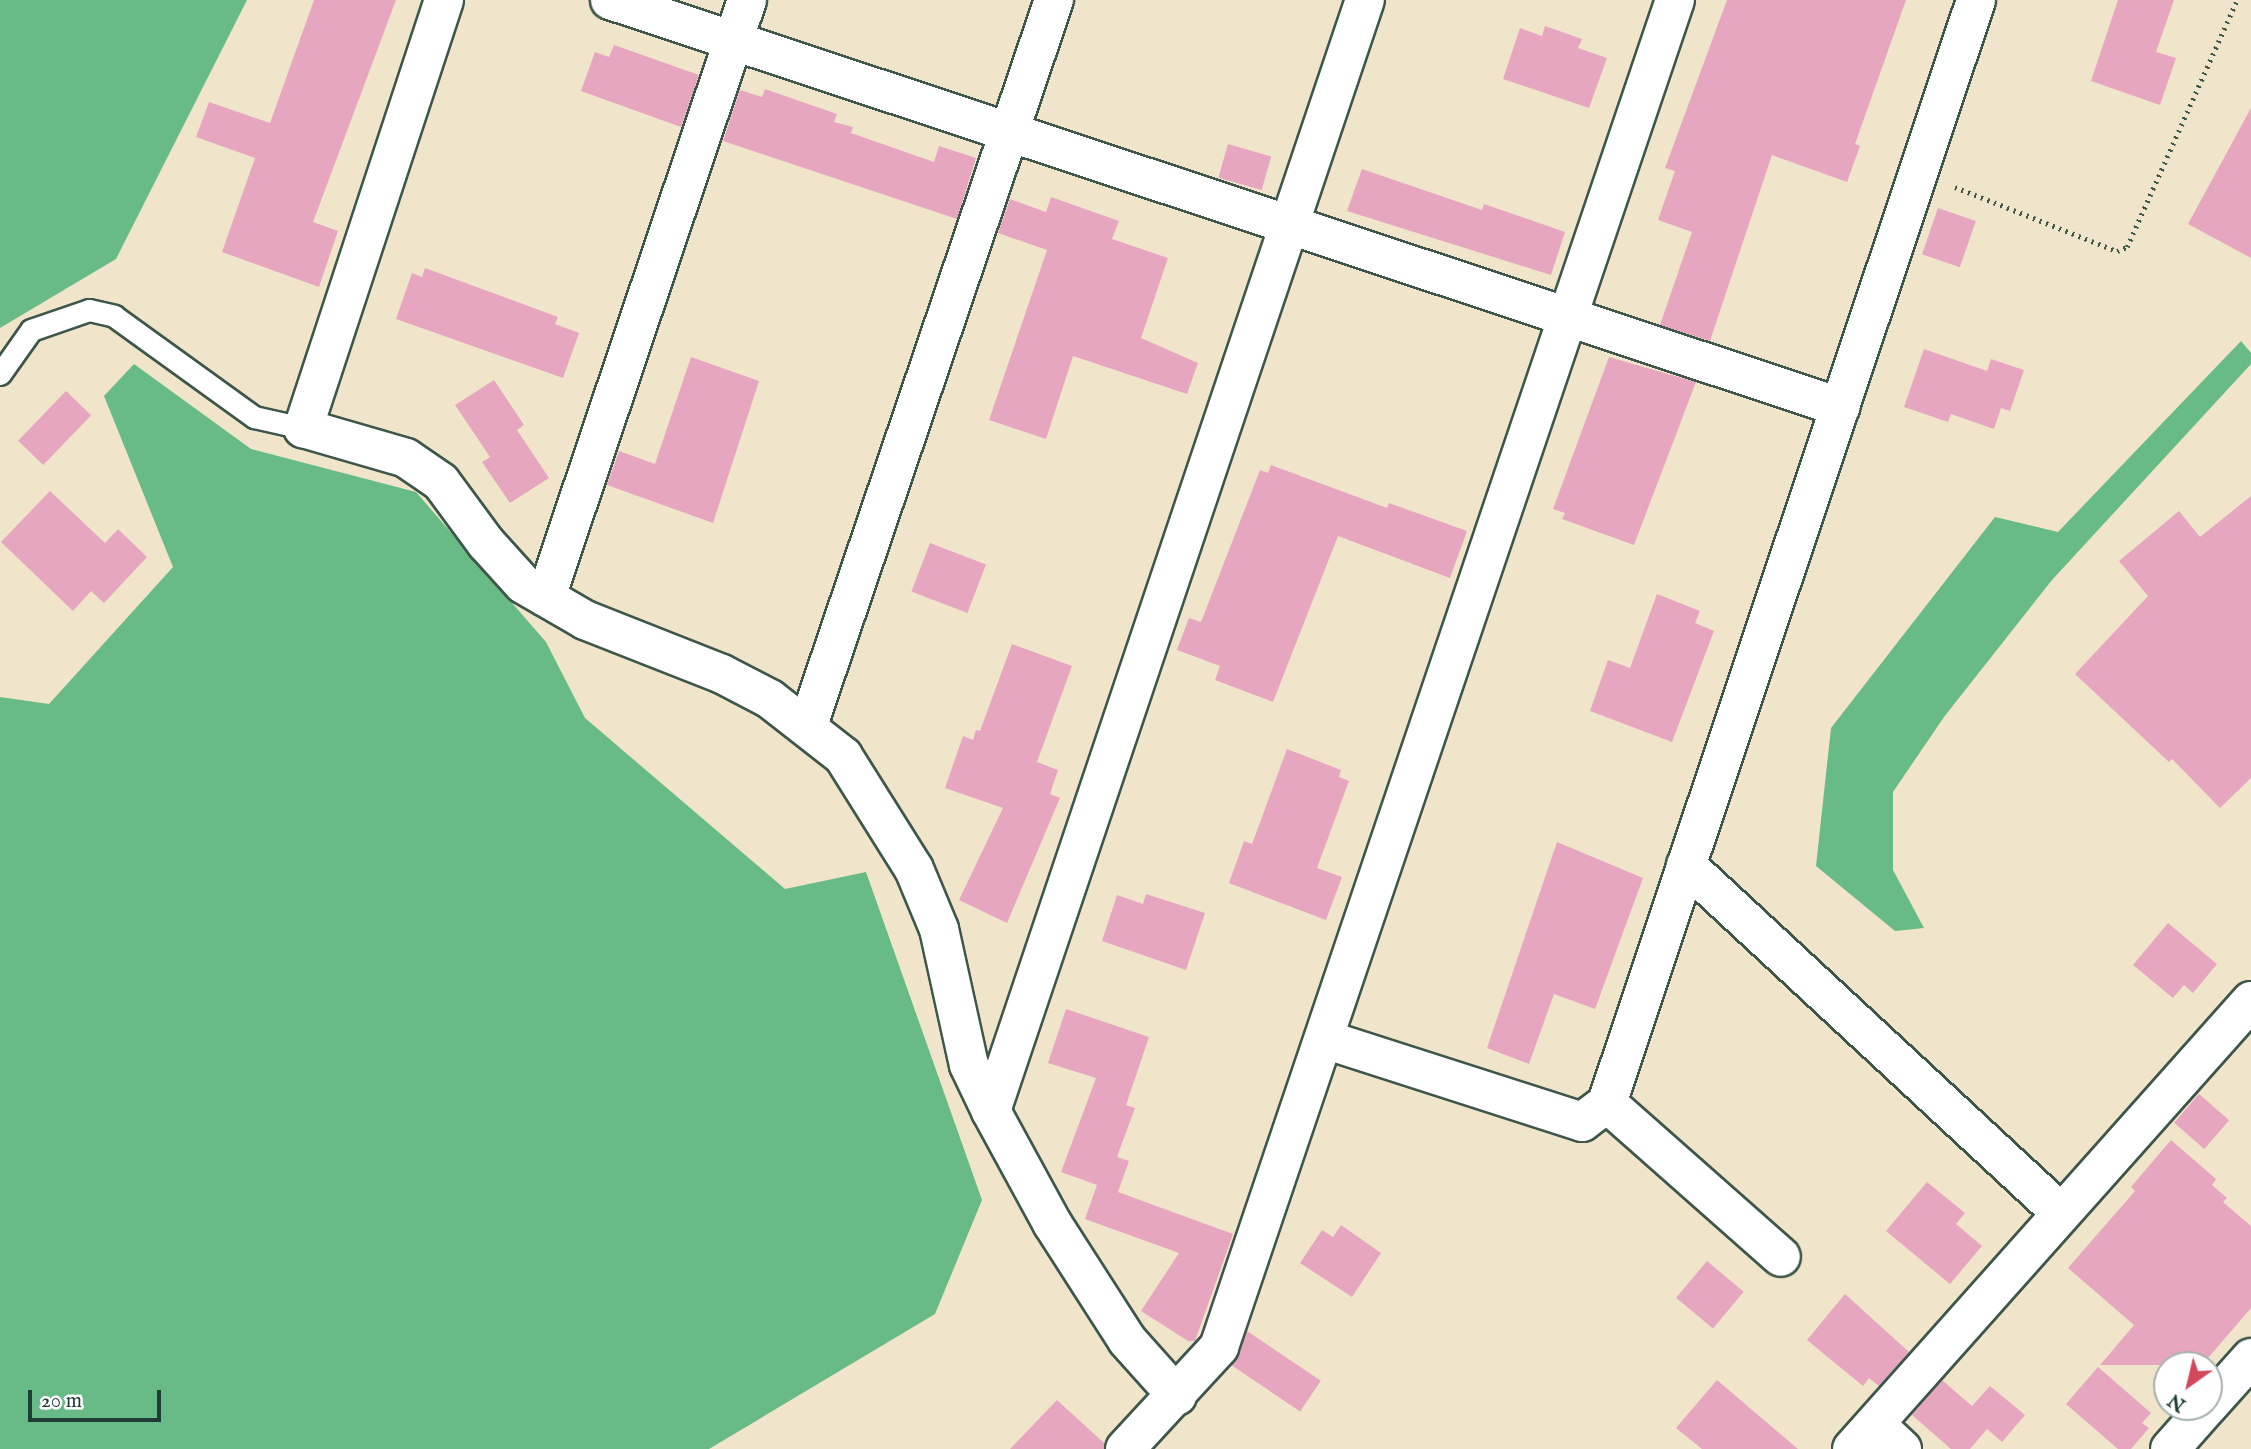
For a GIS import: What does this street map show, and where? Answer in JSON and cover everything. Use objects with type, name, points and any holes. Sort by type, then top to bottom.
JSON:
[{"type":"street","points":[[444,0],[303,428],[406,458],[441,482],[495,554],[523,584],[585,620],[722,674],[808,725],[843,756],[914,869],[939,929],[969,1065],[991,1111],[1052,1223],[1127,1340],[1177,1396]]},
{"type":"street","points":[[610,0],[1840,407]]},
{"type":"street","points":[[546,597],[747,0]]},
{"type":"street","points":[[808,725],[1054,0]]},
{"type":"street","points":[[991,1111],[1366,0]]},
{"type":"street","points":[[1125,1449],[1177,1396],[1219,1347],[1675,0]]},
{"type":"street","points":[[1324,1040],[1582,1122],[1607,1103],[1976,0]]},
{"type":"street","points":[[1686,865],[2060,1212]]},
{"type":"street","points":[[1876,1441],[2060,1212],[2251,1000]]},
{"type":"street","points":[[1607,1103],[1781,1256]]},
{"type":"street","points":[[2223,1389],[2251,1358]]},
{"type":"street","points":[[2170,1449],[2195,1421]]},
{"type":"lane","points":[[0,374],[31,330],[89,310],[114,316],[254,417],[303,428]]},
{"type":"path","points":[[1919,173],[2117,251],[2127,247],[2237,0]]},
{"type":"green space","points":[[0,0],[247,0],[116,259],[0,328]]},
{"type":"green space","points":[[2241,341],[2251,353],[2251,364],[2052,580],[1944,717],[1893,792],[1893,870],[1924,928],[1895,931],[1816,866],[1831,728],[1995,517],[2058,532]]},
{"type":"green space","points":[[134,364],[251,449],[416,492],[546,642],[585,718],[785,889],[866,872],[982,1200],[935,1314],[709,1449],[0,1449],[0,697],[49,704],[173,567],[104,396]]},
{"type":"building","points":[[314,0],[396,0],[313,222],[338,231],[319,287],[222,252],[255,158],[196,137],[209,102],[270,123]]},
{"type":"building","points":[[1727,0],[1906,0],[1855,144],[1860,146],[1847,182],[1772,155],[1710,341],[1660,325],[1692,232],[1658,220],[1675,171],[1665,168]]},
{"type":"building","points":[[2118,0],[2174,0],[2156,52],[2176,58],[2160,105],[2091,81]]},
{"type":"building","points":[[1545,26],[1582,39],[1578,48],[1607,58],[1589,108],[1503,79],[1520,28],[1542,36]]},
{"type":"building","points":[[614,45],[699,75],[681,127],[581,91],[595,52],[609,57]]},
{"type":"building","points":[[765,89],[837,114],[834,122],[853,127],[851,133],[934,162],[939,146],[976,158],[957,219],[723,141],[740,90],[762,97]]},
{"type":"building","points":[[2251,108],[2251,258],[2188,224]]},
{"type":"building","points":[[1228,144],[1271,156],[1262,190],[1218,178]]},
{"type":"building","points":[[1362,169],[1482,210],[1484,204],[1565,232],[1551,275],[1347,211]]},
{"type":"building","points":[[1051,197],[1119,221],[1112,239],[1168,258],[1141,338],[1198,363],[1187,394],[1073,356],[1046,439],[989,420],[1047,250],[998,233],[1010,199],[1046,212]]},
{"type":"building","points":[[1938,208],[1976,221],[1960,267],[1922,254]]},
{"type":"building","points":[[425,268],[558,317],[555,324],[579,333],[563,378],[396,319],[412,273],[422,277]]},
{"type":"building","points":[[1924,349],[1987,371],[1991,359],[2024,370],[2010,411],[2001,408],[1994,429],[1951,414],[1948,422],[1904,407]]},
{"type":"building","points":[[691,357],[759,381],[713,523],[607,485],[619,451],[655,464]]},
{"type":"building","points":[[1609,357],[1696,382],[1634,545],[1562,519],[1565,513],[1553,509]]},
{"type":"building","points":[[494,380],[524,425],[517,430],[549,478],[510,503],[482,462],[490,457],[455,405]]},
{"type":"building","points":[[66,391],[91,415],[43,465],[18,441]]},
{"type":"building","points":[[1271,465],[1387,508],[1389,503],[1467,531],[1450,578],[1338,536],[1273,702],[1215,680],[1220,666],[1177,650],[1189,618],[1201,622],[1260,470],[1268,473]]},
{"type":"building","points":[[50,491],[105,543],[118,529],[147,557],[104,603],[91,591],[73,611],[1,542]]},
{"type":"building","points":[[2251,496],[2251,778],[2220,808],[2172,759],[2169,762],[2075,674],[2148,596],[2119,561],[2179,511],[2200,537]]},
{"type":"building","points":[[930,543],[986,565],[967,613],[911,592]]},
{"type":"building","points":[[1657,594],[1700,611],[1695,623],[1714,631],[1672,742],[1590,711],[1608,660],[1630,668]]},
{"type":"building","points":[[1012,644],[1072,666],[1037,762],[1058,770],[1050,794],[1060,798],[1007,923],[959,900],[1003,808],[945,788],[963,736],[973,740],[976,730],[980,731]]},
{"type":"building","points":[[1287,749],[1341,770],[1339,777],[1349,781],[1317,868],[1342,877],[1326,920],[1229,883],[1244,841],[1252,844]]},
{"type":"building","points":[[1557,842],[1643,878],[1595,1009],[1554,994],[1529,1064],[1487,1048]]},
{"type":"building","points":[[1146,894],[1205,913],[1186,970],[1102,941],[1117,895],[1143,904]]},
{"type":"building","points":[[2168,923],[2217,964],[2193,993],[2184,985],[2173,998],[2133,965]]},
{"type":"building","points":[[1066,1009],[1149,1037],[1126,1105],[1135,1108],[1117,1157],[1129,1161],[1118,1192],[1233,1234],[1195,1341],[1188,1341],[1141,1311],[1179,1253],[1085,1219],[1097,1185],[1061,1172],[1096,1078],[1048,1063]]},
{"type":"building","points":[[2199,1094],[2229,1120],[2204,1149],[2174,1123]]},
{"type":"building","points":[[2171,1140],[2216,1179],[2212,1185],[2227,1198],[2223,1202],[2251,1226],[2251,1308],[2214,1351],[2153,1351],[2153,1365],[2100,1365],[2134,1325],[2068,1268],[2135,1191],[2131,1187]]},
{"type":"building","points":[[1927,1182],[1965,1213],[1956,1224],[1982,1246],[1950,1284],[1886,1231]]},
{"type":"building","points":[[1341,1225],[1381,1253],[1352,1297],[1300,1263],[1322,1230],[1333,1237]]},
{"type":"building","points":[[1707,1261],[1744,1292],[1713,1329],[1676,1298]]},
{"type":"building","points":[[1845,1294],[1909,1352],[1879,1386],[1869,1378],[1863,1386],[1807,1340]]},
{"type":"building","points":[[1247,1331],[1321,1381],[1300,1411],[1226,1362]]},
{"type":"building","points":[[2098,1367],[2151,1413],[2142,1423],[2149,1428],[2131,1449],[2118,1449],[2066,1404]]},
{"type":"building","points":[[1717,1380],[1798,1449],[1702,1449],[1676,1428]]},
{"type":"building","points":[[1942,1380],[1972,1406],[1990,1386],[2025,1415],[2002,1442],[1987,1429],[1970,1449],[1951,1449],[1912,1415]]},
{"type":"building","points":[[1057,1400],[1104,1443],[1104,1449],[1010,1449]]}]
